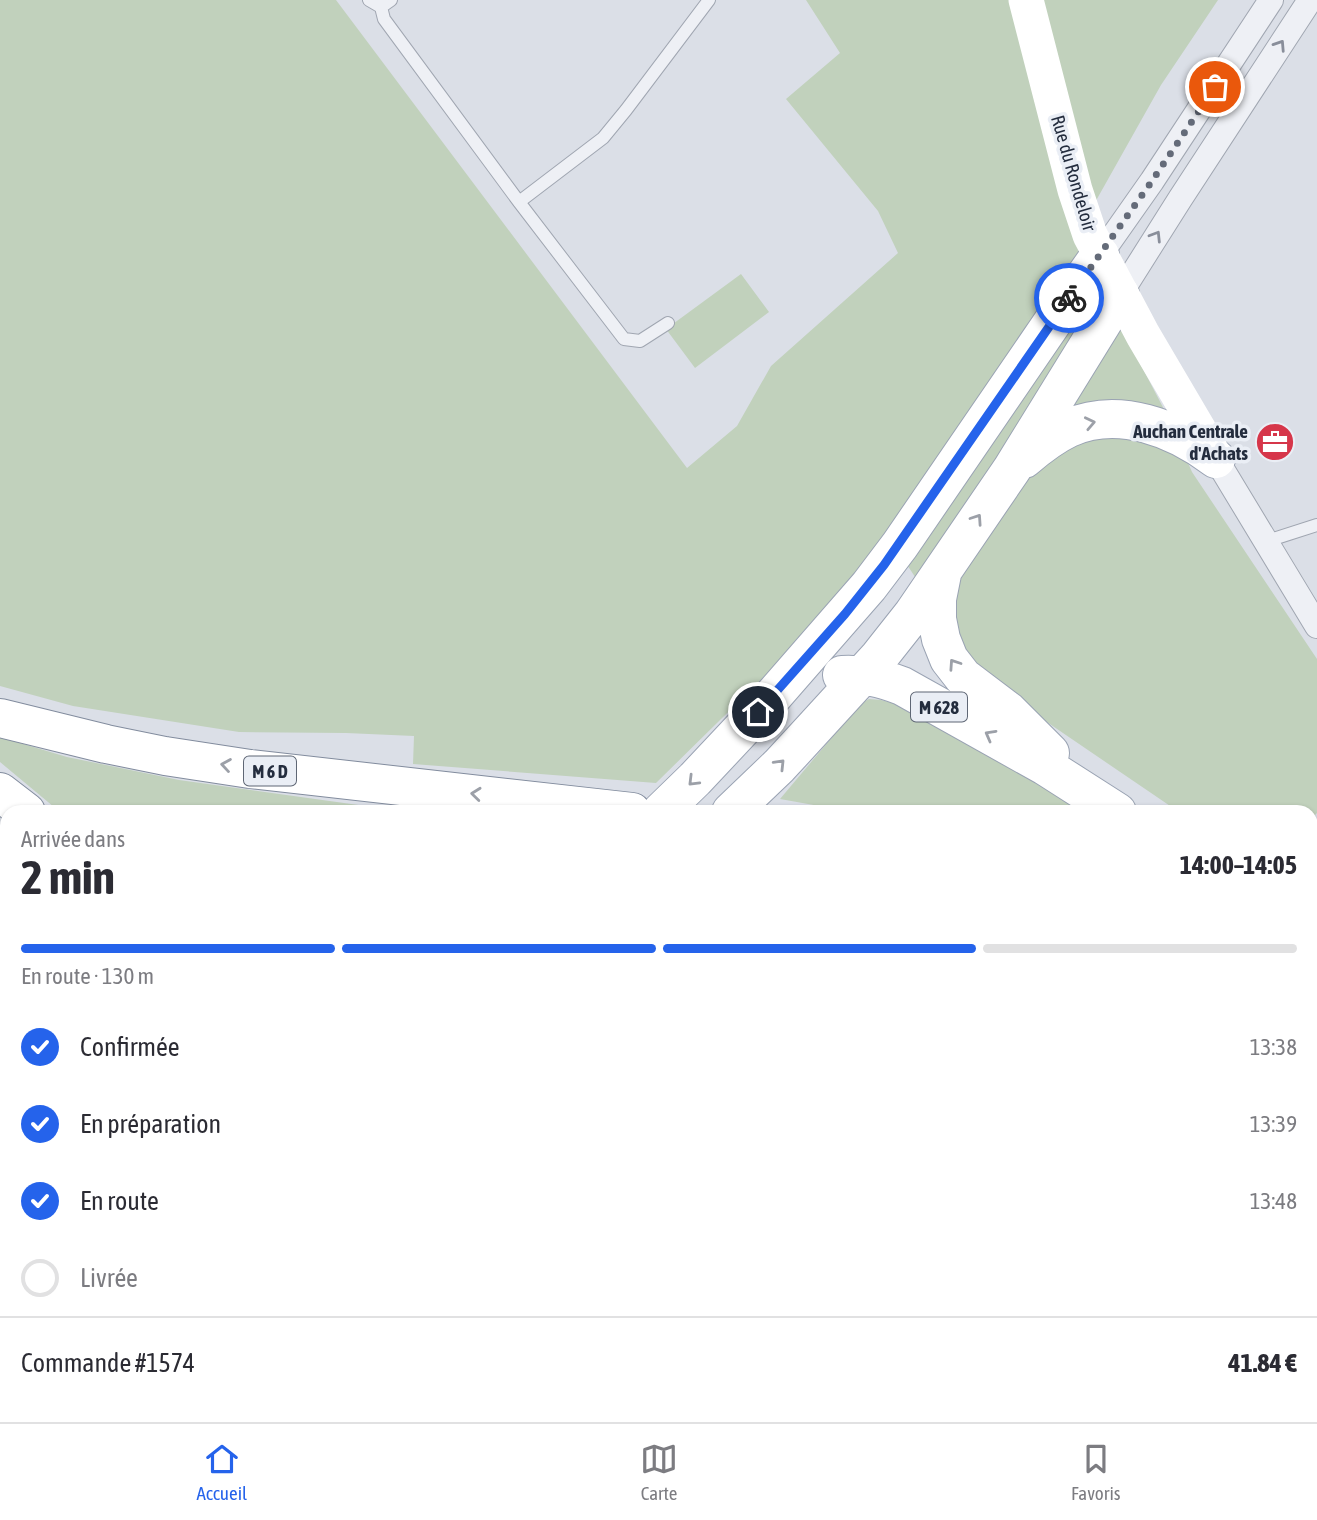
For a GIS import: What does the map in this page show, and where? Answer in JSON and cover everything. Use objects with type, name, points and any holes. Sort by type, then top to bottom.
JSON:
[{"type":"main road","points":[[774,695],[869,586],[900,545],[1100,255]]},
{"type":"main road","points":[[738,805],[779,766],[901,630],[1012,469],[1120,294]]},
{"type":"main road","points":[[1012,469],[1048,439],[1069,428],[1109,420],[1154,426],[1191,442],[1216,459]]},
{"type":"main road","points":[[943,569],[937,599],[937,619],[949,659],[963,677],[1008,711],[1104,803]]},
{"type":"main road","name":"M 628","points":[[668,805],[774,695],[799,683],[835,675],[861,675],[902,686],[1008,744],[1104,803]]},
{"type":"main road","name":"M 6 D","points":[[0,718],[106,744],[250,769],[576,805]]},
{"type":"main road","points":[[0,792],[17,805]]},
{"type":"street","name":"Rue du Rondeloir","points":[[1027,0],[1081,212],[1100,255],[1216,459],[1317,626]]},
{"type":"street","points":[[1100,255],[1271,0]]},
{"type":"street","points":[[1120,294],[1310,0]]},
{"type":"lane","points":[[369,0],[386,4],[384,19],[624,339],[640,341],[668,323]]},
{"type":"lane","points":[[519,202],[603,138],[709,0]]},
{"type":"lane","points":[[1267,541],[1317,525]]},
{"type":"green space","points":[[0,0],[336,0],[687,468],[737,426],[771,366],[898,253],[878,211],[786,99],[840,53],[806,0],[1218,0],[1161,85],[1075,238],[1168,417],[1192,472],[1317,659],[1317,805],[1169,805],[1010,697],[972,663],[886,533],[834,600],[773,668],[656,783],[413,764],[414,736],[239,732],[73,706],[0,686]]},
{"type":"green space","points":[[741,274],[769,312],[695,368],[666,329]]},
{"type":"green space","points":[[869,699],[896,704],[1015,768],[1071,805],[814,805],[780,799],[860,704]]},
{"type":"green space","points":[[0,737],[67,757],[179,780],[358,805],[52,805],[0,762]]},
{"type":"way so far","points":[[1069,298],[1215,87]]},
{"type":"place","name":"Auchan Centrale d'Achats","points":[[1275,442]]},
{"type":"route","points":[[758,712],[869,586],[900,545],[1069,298]]}]
